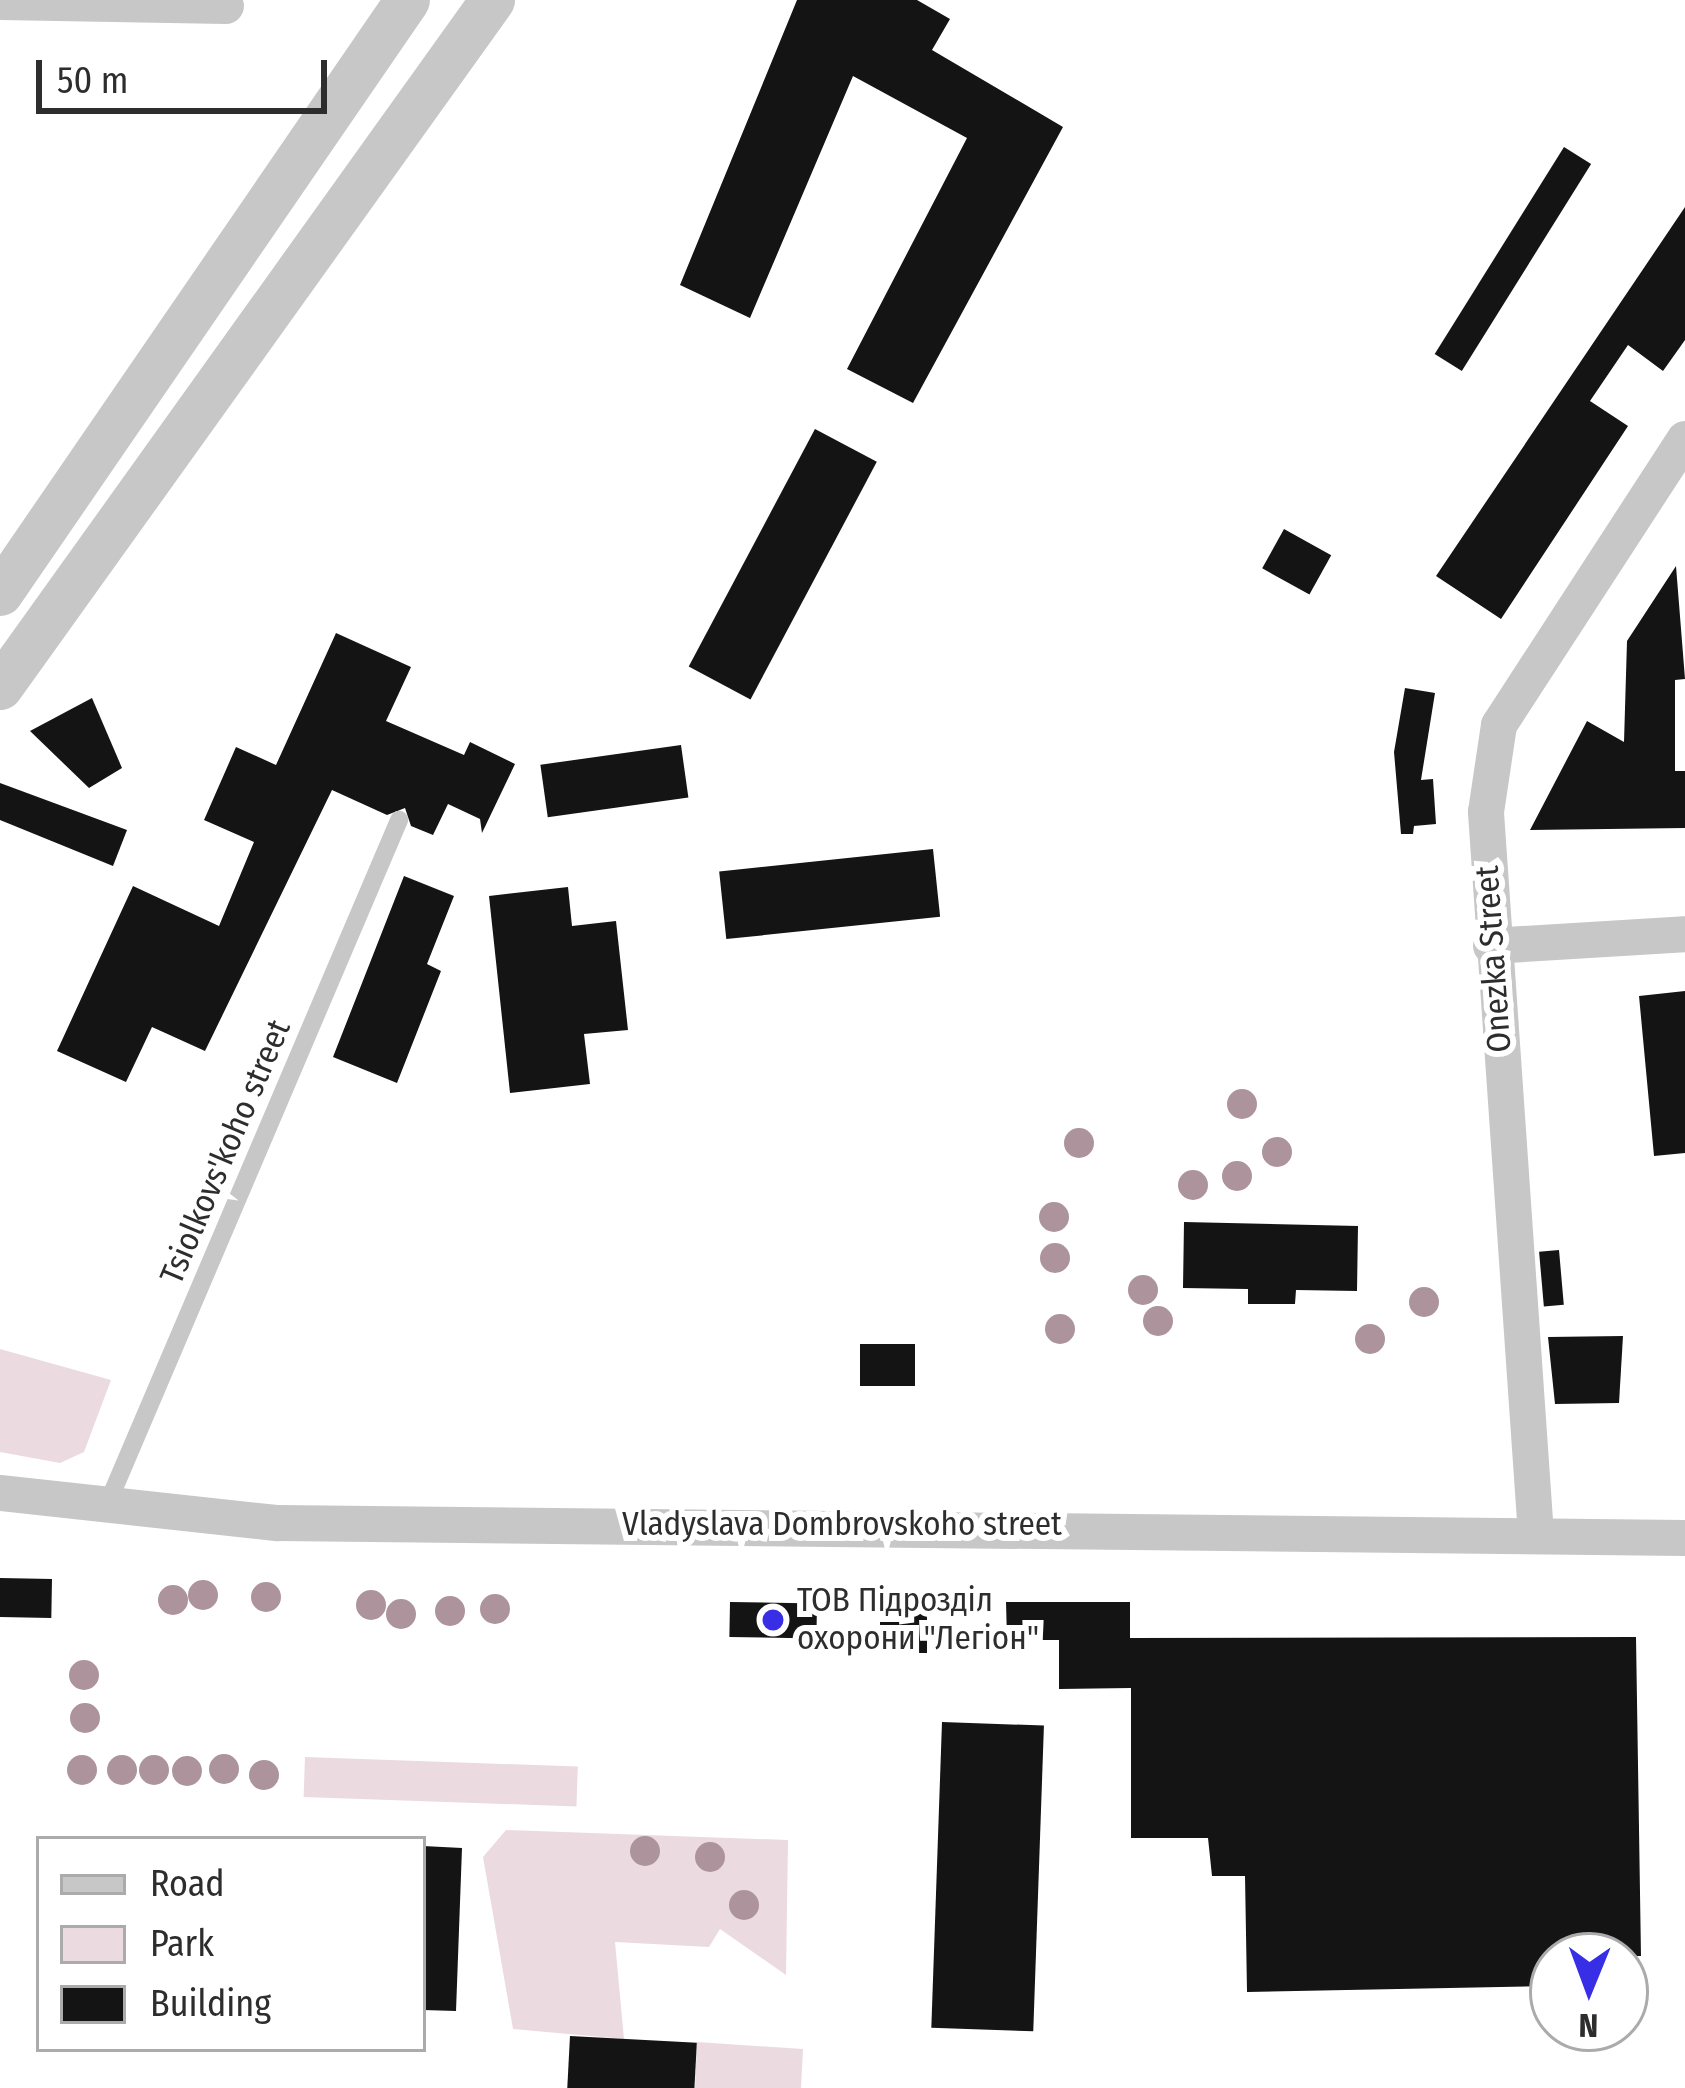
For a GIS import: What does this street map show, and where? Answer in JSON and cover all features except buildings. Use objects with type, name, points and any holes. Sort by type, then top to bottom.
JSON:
[{"type":"street","points":[[0,593],[407,0]]},
{"type":"street","points":[[0,687],[492,0]]},
{"type":"street","points":[[0,2],[226,6]]},
{"type":"street","name":"Onezka Street","points":[[1536,1534],[1491,946],[1486,812],[1499,725],[1685,439]]},
{"type":"street","points":[[1491,946],[1685,934]]},
{"type":"street","name":"Vladyslava Dombrovskoho street","points":[[0,1493],[278,1523],[1685,1538]]},
{"type":"lane","name":"Tsiolkovs'koho street","points":[[106,1507],[399,820]]},
{"type":"green space","points":[[0,1349],[111,1380],[84,1452],[60,1463],[0,1452]]},
{"type":"green space","points":[[305,1757],[578,1767],[576,1807],[304,1797]]},
{"type":"green space","points":[[506,1830],[788,1840],[786,1975],[720,1929],[709,1947],[615,1942],[624,2039],[513,2029],[483,1857]]},
{"type":"green space","points":[[697,2042],[803,2049],[801,2088],[695,2088]]},
{"type":"place","name":"ТОВ Підрозділ охорони \"Легіон\"","points":[[773,1620]]}]
